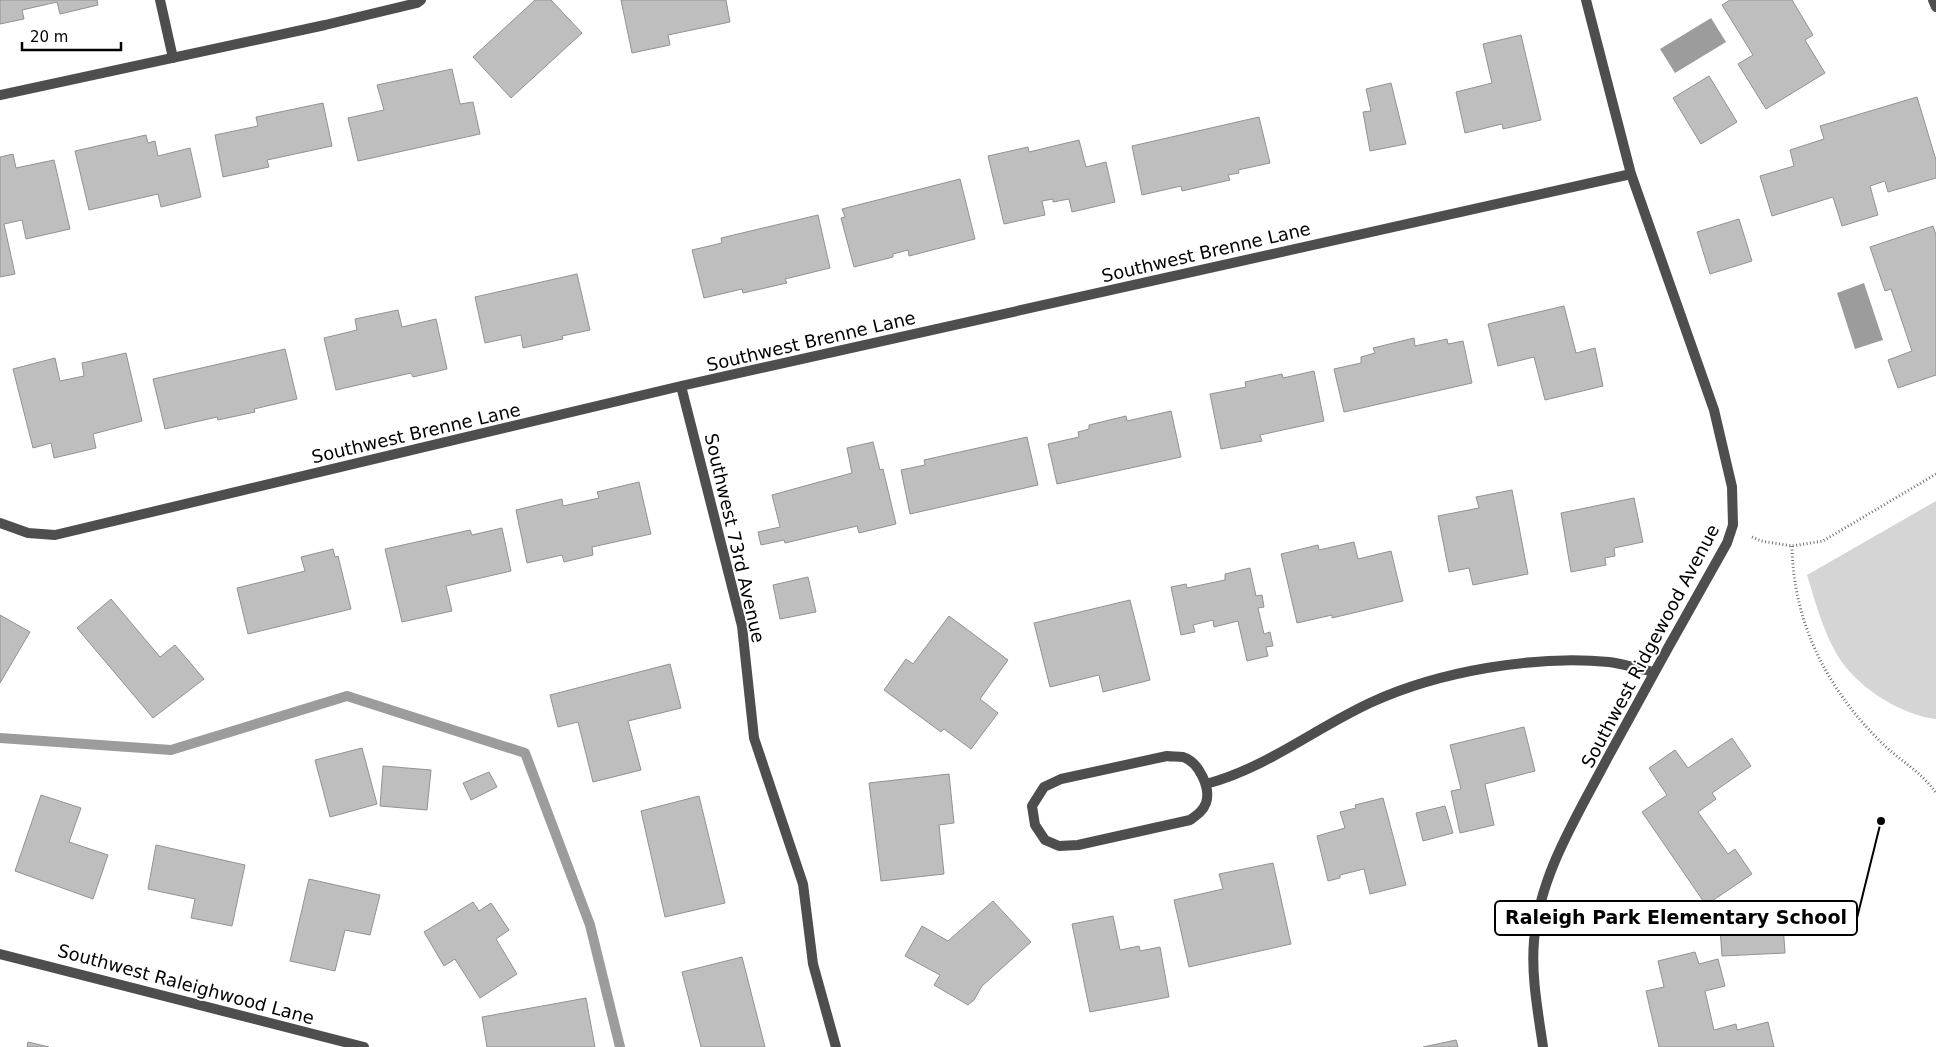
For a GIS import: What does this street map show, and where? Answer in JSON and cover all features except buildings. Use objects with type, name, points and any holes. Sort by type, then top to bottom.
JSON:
[{"type":"street","points":[[160,0],[173,58]]},
{"type":"street","points":[[0,95],[325,25],[418,3],[421,0]]},
{"type":"street","name":"Southwest Ridgewood Avenue","points":[[1542,1047],[1535,992],[1534,942],[1538,913],[1563,842],[1654,672],[1727,543],[1733,525],[1732,487],[1714,410],[1631,174],[1586,0]]},
{"type":"street","points":[[1933,0],[1936,7]]},
{"type":"street","name":"Southwest Brenne Lane","points":[[0,523],[28,533],[55,535],[681,386],[1631,174]]},
{"type":"street","name":"Southwest 73rd Avenue","points":[[681,386],[742,626],[754,738],[802,884],[813,964],[836,1047]]},
{"type":"street","points":[[1206,784],[1247,771],[1372,702],[1450,676],[1494,668],[1554,662],[1610,662],[1654,672]]},
{"type":"street","points":[[1167,756],[1184,757],[1195,764],[1206,784],[1207,802],[1200,814],[1190,820],[1174,824],[1078,845],[1059,846],[1045,840],[1035,825],[1032,806],[1037,796],[1044,787],[1061,780],[1167,756]]},
{"type":"street","name":"Southwest Raleighwood Lane","points":[[0,954],[22,958],[364,1047]]},
{"type":"path","points":[[1733,525],[1761,541],[1792,546],[1823,541],[1936,474]]},
{"type":"path","points":[[1792,546],[1793,569],[1801,612],[1807,633],[1827,675],[1865,725],[1884,746],[1911,766],[1936,793]]},
{"type":"shaded area","points":[[1711,18],[1726,42],[1675,73],[1660,49]]},
{"type":"shaded area","points":[[1864,283],[1883,340],[1855,349],[1837,293]]},
{"type":"shaded area","points":[[1936,501],[1936,719],[1907,711],[1892,704],[1878,696],[1853,675],[1830,642],[1807,575]]},
{"type":"waterway","points":[[0,738],[171,750],[347,696],[525,753],[590,925],[620,1047]]},
{"type":"place","name":"Raleigh Park Elementary School","points":[[1881,821]]}]
